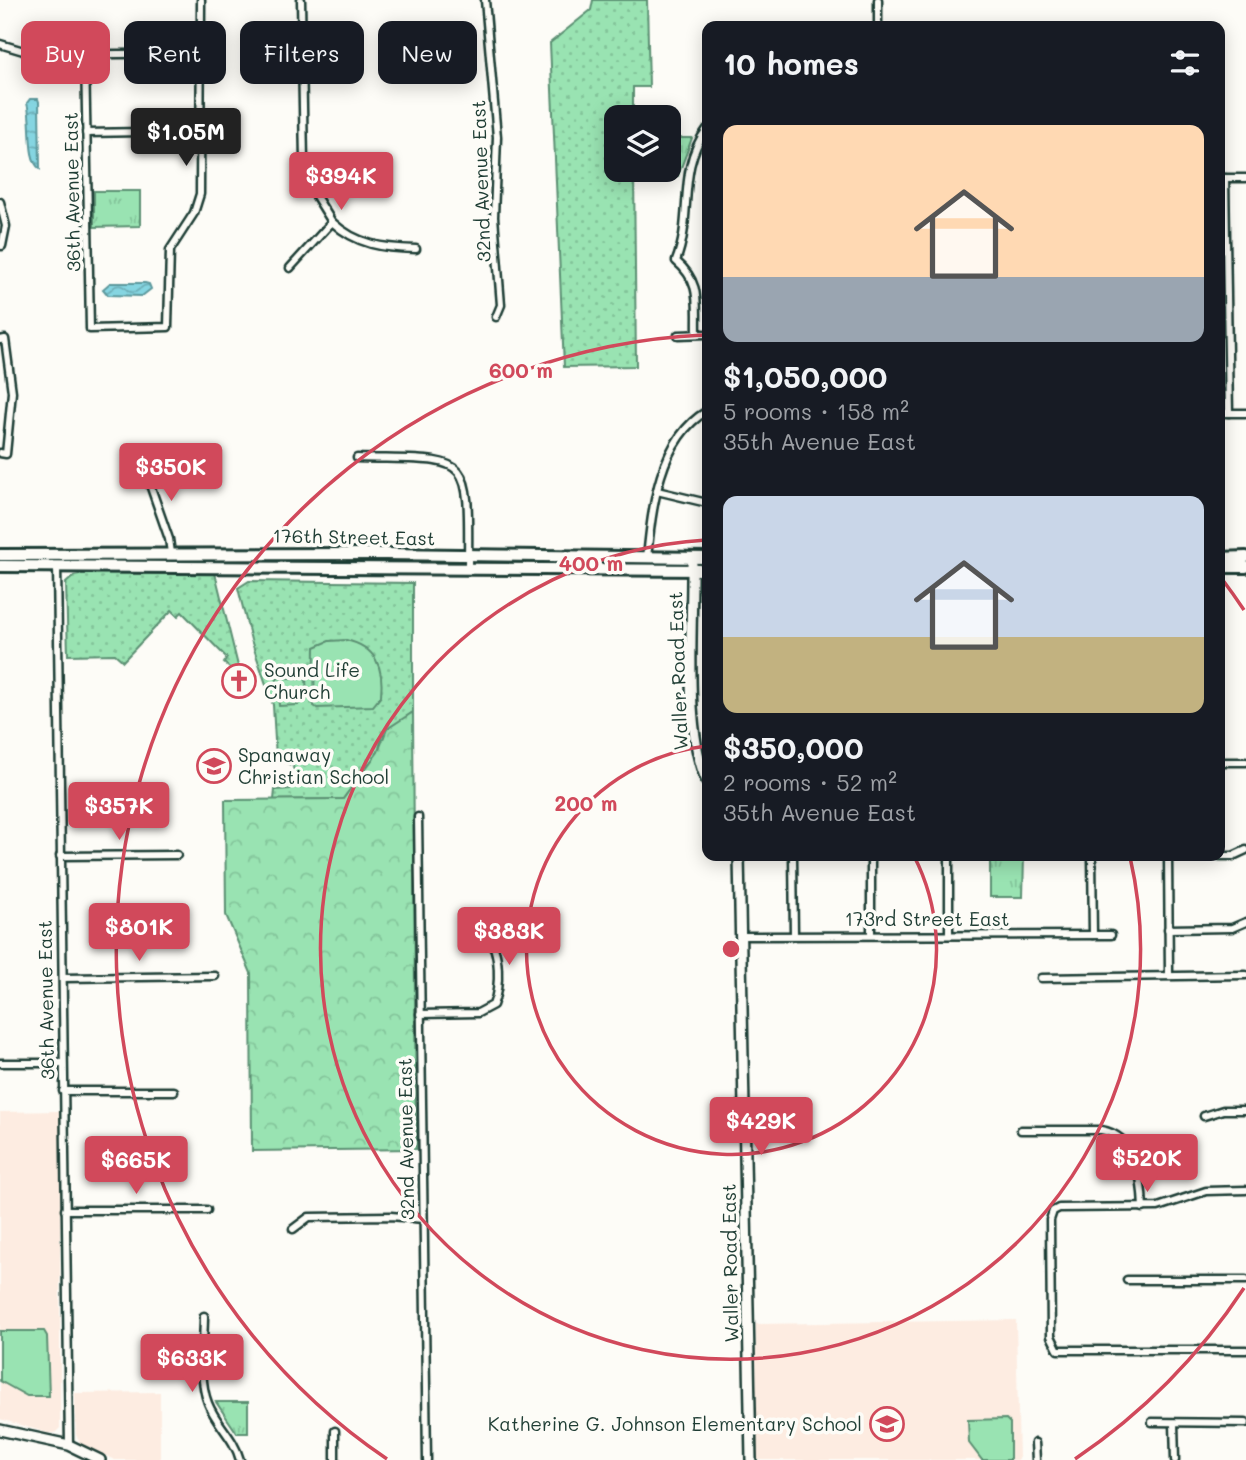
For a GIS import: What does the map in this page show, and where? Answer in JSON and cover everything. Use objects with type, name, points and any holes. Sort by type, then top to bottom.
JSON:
[{"type":"main road","name":"176th Street East","points":[[0,566],[171,553],[468,562],[647,558],[692,564],[702,568]]},
{"type":"main road","name":"176th Street East","points":[[0,555],[57,561],[692,564],[702,560]]},
{"type":"main road","points":[[1225,558],[1246,557]]},
{"type":"main road","points":[[1225,567],[1246,566]]},
{"type":"street","points":[[201,0],[201,21]]},
{"type":"street","points":[[301,0],[304,161],[309,186],[332,222],[346,234],[369,244],[416,249]]},
{"type":"street","name":"32nd Avenue East","points":[[485,0],[497,137],[494,217],[502,305],[496,317]]},
{"type":"street","points":[[878,0],[878,21]]},
{"type":"street","points":[[0,44],[21,50]]},
{"type":"street","name":"36th Avenue East","points":[[85,84],[90,329],[168,327],[170,250],[194,213],[200,194],[199,131]]},
{"type":"street","points":[[86,133],[199,131],[200,84]]},
{"type":"street","points":[[697,334],[695,286],[692,276],[677,261],[685,223],[688,163],[702,138]]},
{"type":"street","points":[[1225,178],[1246,178]]},
{"type":"street","points":[[0,202],[6,226],[2,246]]},
{"type":"street","points":[[290,268],[332,222]]},
{"type":"street","points":[[1225,256],[1229,413]]},
{"type":"street","points":[[678,335],[702,334]]},
{"type":"street","points":[[3,339],[12,392],[3,453]]},
{"type":"street","points":[[1225,413],[1246,413]]},
{"type":"street","points":[[647,558],[657,491],[679,439],[702,416]]},
{"type":"street","points":[[357,458],[440,460],[455,467],[464,476],[467,487],[468,562]]},
{"type":"street","points":[[141,459],[169,539],[171,553]]},
{"type":"street","points":[[657,491],[702,502]]},
{"type":"street","name":"36th Avenue East","points":[[57,561],[69,1445]]},
{"type":"street","name":"Waller Road East","points":[[692,564],[693,731],[702,769]]},
{"type":"street","points":[[1225,762],[1246,762]]},
{"type":"street","name":"32nd Avenue East","points":[[418,817],[427,1460]]},
{"type":"street","points":[[1225,856],[1233,856],[1246,850]]},
{"type":"street","points":[[60,856],[177,855]]},
{"type":"street","name":"Waller Road East","points":[[739,861],[751,1460]]},
{"type":"street","points":[[793,861],[794,935]]},
{"type":"street","points":[[871,861],[872,935]]},
{"type":"street","points":[[949,861],[949,935]]},
{"type":"street","points":[[1092,861],[1093,935]]},
{"type":"street","points":[[1168,861],[1169,975]]},
{"type":"street","points":[[1168,929],[1232,928],[1246,922]]},
{"type":"street","points":[[420,1014],[478,1013],[493,1006],[496,994],[496,953],[487,936]]},
{"type":"street","name":"173rd Street East","points":[[742,936],[1111,936]]},
{"type":"street","points":[[1041,978],[1246,975]]},
{"type":"street","points":[[63,978],[215,976]]},
{"type":"street","points":[[0,1063],[63,1063]]},
{"type":"street","points":[[63,1091],[174,1091]]},
{"type":"street","points":[[1204,1116],[1223,1110],[1246,1110]]},
{"type":"street","points":[[1021,1129],[1101,1130],[1114,1134],[1126,1145],[1138,1167],[1143,1208]]},
{"type":"street","points":[[1246,1190],[1206,1191],[1167,1206],[1059,1208],[1053,1211],[1050,1220],[1051,1336],[1056,1347],[1064,1351],[1246,1350]]},
{"type":"street","points":[[65,1210],[207,1210]]},
{"type":"street","points":[[293,1229],[309,1217],[391,1216],[423,1219]]},
{"type":"street","points":[[1127,1280],[1246,1280]]},
{"type":"street","points":[[204,1316],[206,1399],[231,1438],[240,1460]]},
{"type":"street","points":[[1152,1422],[1246,1423]]},
{"type":"street","points":[[1174,1423],[1175,1460]]},
{"type":"street","points":[[0,1430],[69,1445],[100,1460]]},
{"type":"street","points":[[335,1431],[335,1460]]},
{"type":"street","points":[[1035,1443],[1036,1460]]},
{"type":"shaded area","points":[[60,1111],[60,1428],[55,1433],[48,1433],[0,1419],[0,1112]]},
{"type":"shaded area","name":"Katherine G. Johnson Elementary School","points":[[1016,1320],[1019,1460],[757,1460],[756,1324]]},
{"type":"shaded area","points":[[160,1392],[160,1460],[115,1460],[81,1444],[76,1435],[75,1393]]},
{"type":"green space","points":[[593,0],[647,0],[649,87],[633,87],[633,105],[604,105],[604,182],[634,182],[636,366],[564,367],[550,43],[591,10]]},
{"type":"green space","points":[[681,138],[692,138],[681,168]]},
{"type":"green space","points":[[94,191],[140,191],[140,226],[94,227]]},
{"type":"green space","points":[[90,573],[215,573],[239,670],[233,671],[224,663],[227,658],[182,612],[178,616],[172,610],[123,661],[115,654],[68,655],[66,583],[74,576]]},
{"type":"green space","points":[[249,581],[413,583],[413,712],[382,736],[378,752],[343,799],[274,800],[275,790],[290,789],[295,784],[293,766],[276,758],[273,705],[251,640],[238,588]]},
{"type":"green space","points":[[346,640],[365,648],[376,660],[381,676],[381,696],[373,706],[317,708],[314,706],[315,647],[329,641]]},
{"type":"green space","points":[[277,678],[306,678],[307,698],[298,699],[298,705],[279,706]]},
{"type":"green space","points":[[413,712],[416,1149],[252,1151],[251,973],[226,915],[225,800],[343,799],[378,752],[387,729]]},
{"type":"green space","points":[[990,861],[1024,861],[1023,897],[990,897]]},
{"type":"green space","points":[[0,1331],[44,1331],[47,1336],[49,1396],[27,1396],[0,1381]]},
{"type":"green space","points":[[216,1402],[248,1402],[248,1433],[237,1433]]},
{"type":"green space","points":[[1006,1419],[1010,1423],[1010,1460],[982,1460],[969,1443],[968,1420]]},
{"type":"water","points":[[30,99],[38,99],[39,102],[40,169],[31,149],[27,103]]},
{"type":"water","points":[[110,283],[145,283],[149,284],[151,289],[142,296],[108,295],[103,289]]},
{"type":"place","name":"Sound Life Church","points":[[239,681]]},
{"type":"place","name":"Spanaway Christian School","points":[[214,766]]},
{"type":"place","name":"Katherine G. Johnson Elementary School","points":[[887,1424]]}]
